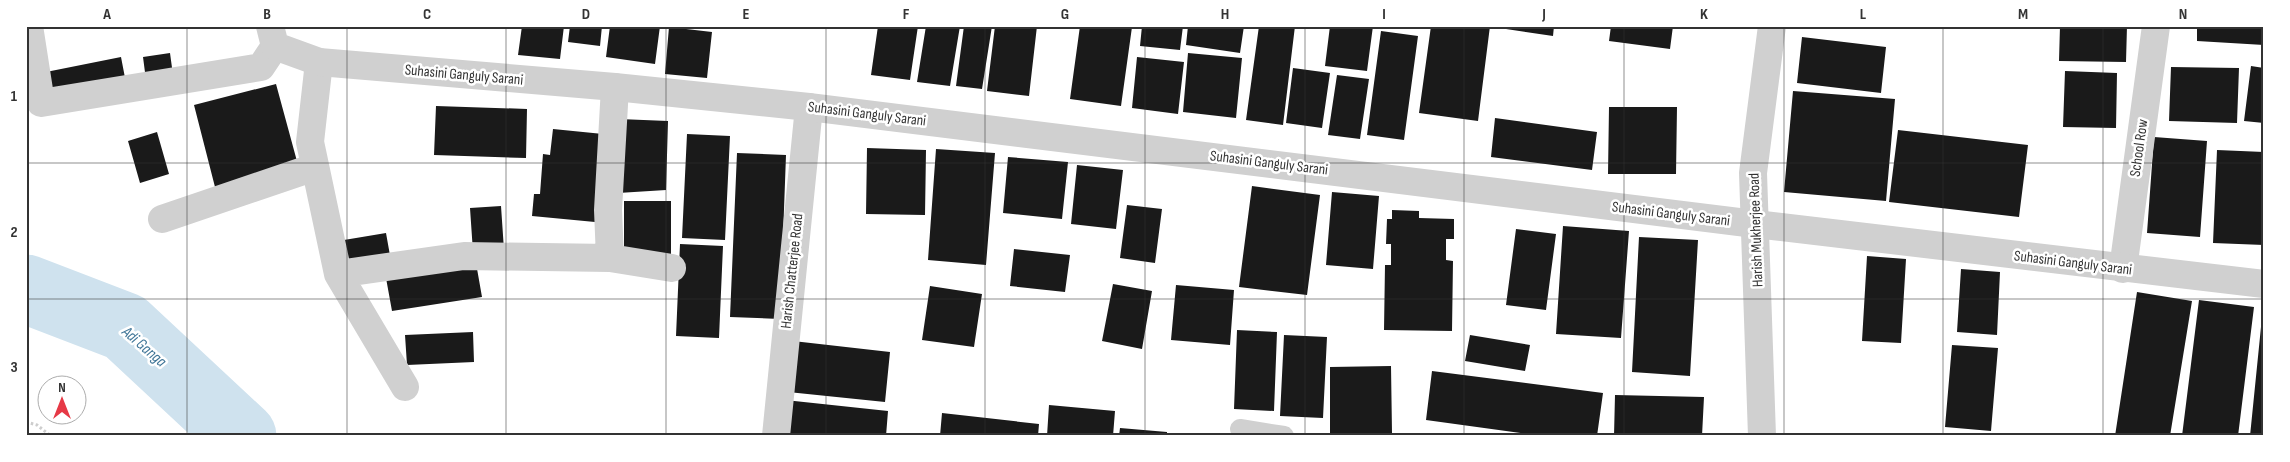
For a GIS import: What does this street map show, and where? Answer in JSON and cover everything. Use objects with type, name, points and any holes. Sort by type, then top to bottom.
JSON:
[{"type":"street","points":[[30,26],[41,103],[261,67],[273,36]]},
{"type":"street","name":"Harish Mukherjee Road","points":[[1762,436],[1753,173],[1772,26]]},
{"type":"street","name":"School Row","points":[[2124,269],[2156,26]]},
{"type":"street","name":"Suhasini Ganguly Sarani","points":[[273,36],[319,62],[615,87],[809,107],[2124,269],[2264,284]]},
{"type":"street","points":[[319,62],[310,142],[338,274],[405,387]]},
{"type":"street","points":[[610,258],[608,210],[615,87]]},
{"type":"street","name":"Harish Chatterjee Road","points":[[776,436],[809,107]]},
{"type":"street","points":[[162,219],[315,167]]},
{"type":"street","points":[[338,274],[464,256],[610,258],[672,268]]},
{"type":"lane","points":[[1240,429],[1284,436]]},
{"type":"path","points":[[26,422],[37,425],[51,436]]},
{"type":"building","points":[[522,26],[564,26],[560,59],[518,55]]},
{"type":"building","points":[[570,26],[602,26],[600,46],[568,42]]},
{"type":"building","points":[[610,26],[660,26],[655,64],[606,57]]},
{"type":"building","points":[[878,26],[918,26],[910,80],[871,75]]},
{"type":"building","points":[[926,26],[960,26],[950,86],[917,82]]},
{"type":"building","points":[[964,26],[992,26],[982,89],[956,86]]},
{"type":"building","points":[[995,26],[1037,26],[1029,96],[987,91]]},
{"type":"building","points":[[1080,26],[1132,27],[1121,106],[1070,99]]},
{"type":"building","points":[[1142,26],[1183,26],[1180,50],[1140,46]]},
{"type":"building","points":[[1188,26],[1244,26],[1240,53],[1186,45]]},
{"type":"building","points":[[1259,26],[1295,26],[1283,125],[1246,120]]},
{"type":"building","points":[[1330,26],[1373,26],[1367,71],[1325,66]]},
{"type":"building","points":[[1431,26],[1490,26],[1478,121],[1419,113]]},
{"type":"building","points":[[1506,26],[1554,26],[1553,36],[1506,29]]},
{"type":"building","points":[[1611,26],[1673,26],[1670,49],[1609,41]]},
{"type":"building","points":[[2060,26],[2127,26],[2126,62],[2059,61]]},
{"type":"building","points":[[2197,26],[2264,26],[2264,45],[2197,41]]},
{"type":"building","points":[[669,27],[712,32],[707,78],[665,74]]},
{"type":"building","points":[[1381,31],[1418,36],[1404,140],[1367,135]]},
{"type":"building","points":[[1802,37],[1886,47],[1881,93],[1797,83]]},
{"type":"building","points":[[170,53],[173,75],[146,80],[143,57]]},
{"type":"building","points":[[1188,53],[1242,58],[1236,118],[1183,112]]},
{"type":"building","points":[[121,57],[126,83],[51,98],[46,72]]},
{"type":"building","points":[[1137,57],[1184,62],[1178,114],[1132,108]]},
{"type":"building","points":[[2251,66],[2264,68],[2264,123],[2244,121]]},
{"type":"building","points":[[2171,67],[2239,68],[2237,123],[2169,121]]},
{"type":"building","points":[[1293,68],[1330,73],[1322,128],[1286,123]]},
{"type":"building","points":[[2065,71],[2117,73],[2116,128],[2063,127]]},
{"type":"building","points":[[1337,75],[1369,79],[1360,139],[1328,135]]},
{"type":"building","points":[[276,84],[298,165],[215,187],[194,105]]},
{"type":"building","points":[[1793,91],[1895,99],[1886,201],[1784,192]]},
{"type":"building","points":[[436,106],[527,109],[526,158],[434,155]]},
{"type":"building","points":[[1609,107],[1677,107],[1676,174],[1608,174]]},
{"type":"building","points":[[1495,118],[1597,132],[1592,170],[1491,157]]},
{"type":"building","points":[[619,119],[668,121],[666,190],[618,193]]},
{"type":"building","points":[[553,129],[603,134],[595,222],[532,216],[534,194],[540,194],[543,154],[550,155]]},
{"type":"building","points":[[1898,130],[2028,145],[2019,217],[1889,202]]},
{"type":"building","points":[[157,132],[169,174],[140,183],[128,141]]},
{"type":"building","points":[[687,134],[730,136],[725,240],[682,238]]},
{"type":"building","points":[[2154,137],[2207,141],[2200,237],[2147,233]]},
{"type":"building","points":[[867,148],[926,150],[925,215],[866,214]]},
{"type":"building","points":[[936,149],[995,153],[986,265],[928,260]]},
{"type":"building","points":[[2217,150],[2264,152],[2264,245],[2213,243]]},
{"type":"building","points":[[737,153],[786,155],[780,319],[730,317]]},
{"type":"building","points":[[1008,157],[1068,162],[1062,219],[1003,213]]},
{"type":"building","points":[[1077,165],[1123,170],[1116,229],[1071,224]]},
{"type":"building","points":[[1252,186],[1320,195],[1307,295],[1239,287]]},
{"type":"building","points":[[1332,192],[1379,196],[1373,269],[1326,265]]},
{"type":"building","points":[[624,201],[671,201],[671,258],[624,258]]},
{"type":"building","points":[[1127,205],[1162,209],[1155,263],[1120,258]]},
{"type":"building","points":[[501,206],[504,250],[473,252],[470,208]]},
{"type":"building","points":[[1392,210],[1419,211],[1419,218],[1454,219],[1454,239],[1446,239],[1446,260],[1453,261],[1452,331],[1384,330],[1385,265],[1391,265],[1391,244],[1386,244],[1387,219],[1392,219]]},
{"type":"building","points":[[1563,226],[1629,231],[1621,338],[1556,334]]},
{"type":"building","points":[[1516,229],[1556,234],[1546,310],[1506,305]]},
{"type":"building","points":[[386,233],[391,261],[348,267],[344,240]]},
{"type":"building","points":[[1639,237],[1698,240],[1690,376],[1632,372]]},
{"type":"building","points":[[680,244],[723,246],[719,338],[676,336]]},
{"type":"building","points":[[1014,249],[1070,255],[1065,292],[1010,286]]},
{"type":"building","points":[[1867,256],[1906,259],[1901,343],[1862,341]]},
{"type":"building","points":[[476,263],[482,297],[392,311],[386,278]]},
{"type":"building","points":[[1961,269],[2000,272],[1997,335],[1957,332]]},
{"type":"building","points":[[1113,284],[1152,291],[1142,349],[1102,341]]},
{"type":"building","points":[[1176,285],[1234,290],[1230,345],[1171,340]]},
{"type":"building","points":[[930,286],[982,294],[974,347],[922,340]]},
{"type":"building","points":[[2137,292],[2192,301],[2170,436],[2115,436]]},
{"type":"building","points":[[2199,300],[2254,307],[2238,436],[2182,436]]},
{"type":"building","points":[[2262,317],[2264,436],[2250,436]]},
{"type":"building","points":[[1237,330],[1277,332],[1274,411],[1234,409]]},
{"type":"building","points":[[473,332],[474,362],[407,365],[405,335]]},
{"type":"building","points":[[1284,335],[1327,337],[1323,418],[1280,416]]},
{"type":"building","points":[[1470,335],[1530,345],[1525,371],[1465,361]]},
{"type":"building","points":[[793,341],[890,352],[885,402],[788,392]]},
{"type":"building","points":[[1952,345],[1998,348],[1991,431],[1945,427]]},
{"type":"building","points":[[1391,366],[1392,433],[1330,434],[1330,367]]},
{"type":"building","points":[[1432,371],[1603,393],[1597,436],[1543,436],[1426,420]]},
{"type":"building","points":[[1615,395],[1704,397],[1702,436],[1614,436]]},
{"type":"building","points":[[785,400],[888,411],[886,436],[782,436]]},
{"type":"building","points":[[1049,405],[1115,411],[1113,436],[1047,436]]},
{"type":"building","points":[[942,413],[1039,424],[1038,436],[940,436]]},
{"type":"building","points":[[1120,428],[1167,432],[1167,436],[1119,436]]},
{"type":"waterway","name":"Adi Ganga","points":[[26,289],[125,327],[242,436]]}]
